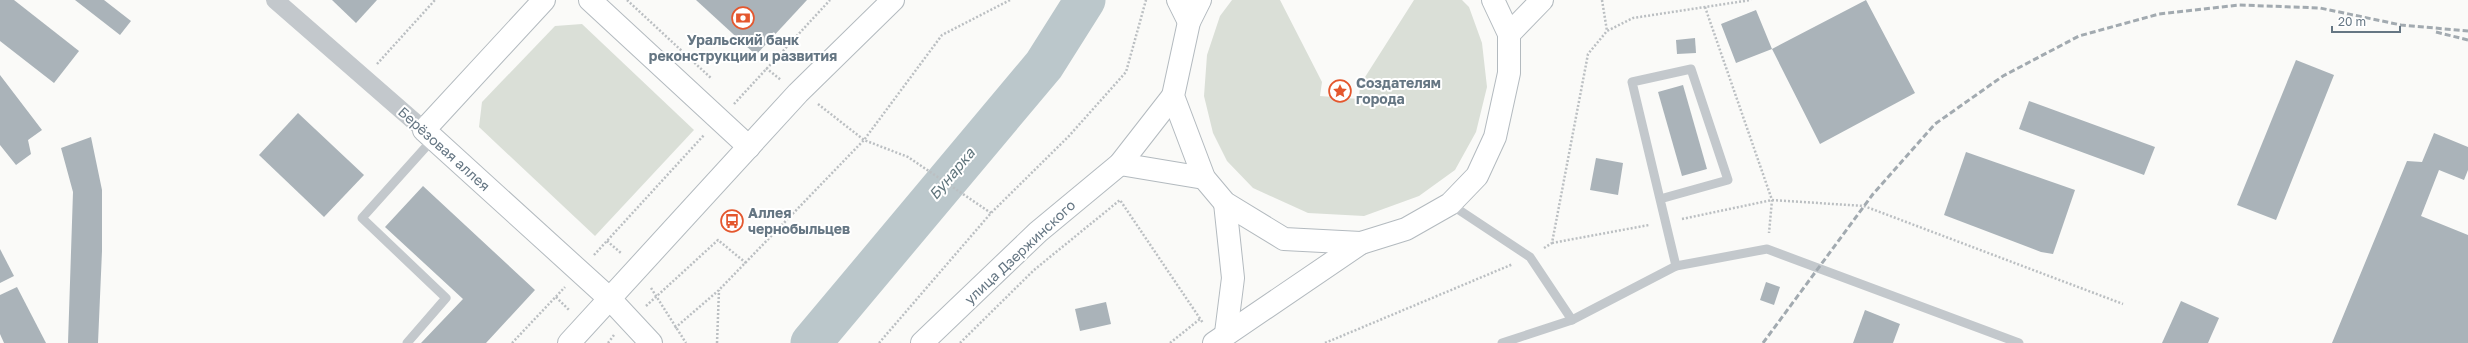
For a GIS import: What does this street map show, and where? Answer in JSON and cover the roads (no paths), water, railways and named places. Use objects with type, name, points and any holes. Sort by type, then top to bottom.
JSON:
[{"type":"main road","points":[[429,134],[544,0]]},
{"type":"main road","points":[[590,0],[749,147]]},
{"type":"main road","points":[[569,343],[798,93],[893,0]]},
{"type":"main road","points":[[1178,0],[1189,22]]},
{"type":"main road","points":[[1200,0],[1189,22],[1173,96],[1204,178],[1225,203],[1284,239],[1360,243]]},
{"type":"main road","points":[[1219,339],[1360,243],[1406,229],[1450,204],[1477,176],[1495,138],[1509,73],[1509,34],[1493,0]]},
{"type":"main road","points":[[1509,34],[1542,0]]},
{"type":"main road","name":"улица Дзержинского","points":[[922,343],[1038,232],[1120,164],[1173,96]]},
{"type":"main road","name":"Берёзовая аллея","points":[[429,134],[610,299],[651,343]]},
{"type":"main road","points":[[1120,164],[1204,178]]},
{"type":"main road","points":[[1219,339],[1233,278],[1225,203]]},
{"type":"street","name":"Берёзовая аллея","points":[[280,1],[364,78],[429,134]]},
{"type":"lane","points":[[1660,199],[1728,180],[1691,69],[1632,82],[1676,266]]},
{"type":"lane","points":[[407,343],[446,298],[362,218],[429,134]]},
{"type":"lane","points":[[1450,204],[1530,257],[1572,320]]},
{"type":"lane","points":[[1502,343],[1572,320],[1676,266],[1767,249],[2019,343]]},
{"type":"waterway","name":"Бунарка","points":[[811,343],[1044,65],[1085,0]]},
{"type":"railway","points":[[1763,343],[1873,194],[1935,124],[2003,76],[2079,36],[2159,14],[2239,5],[2320,8],[2401,25],[2468,31]]},
{"type":"railway","points":[[2436,32],[2468,40]]},
{"type":"place","name":"Уральский банк реконструкции и развития","points":[[743,18]]},
{"type":"place","name":"Создателям города","points":[[1340,91]]},
{"type":"place","name":"Аллея чернобыльцев","points":[[732,221]]}]
